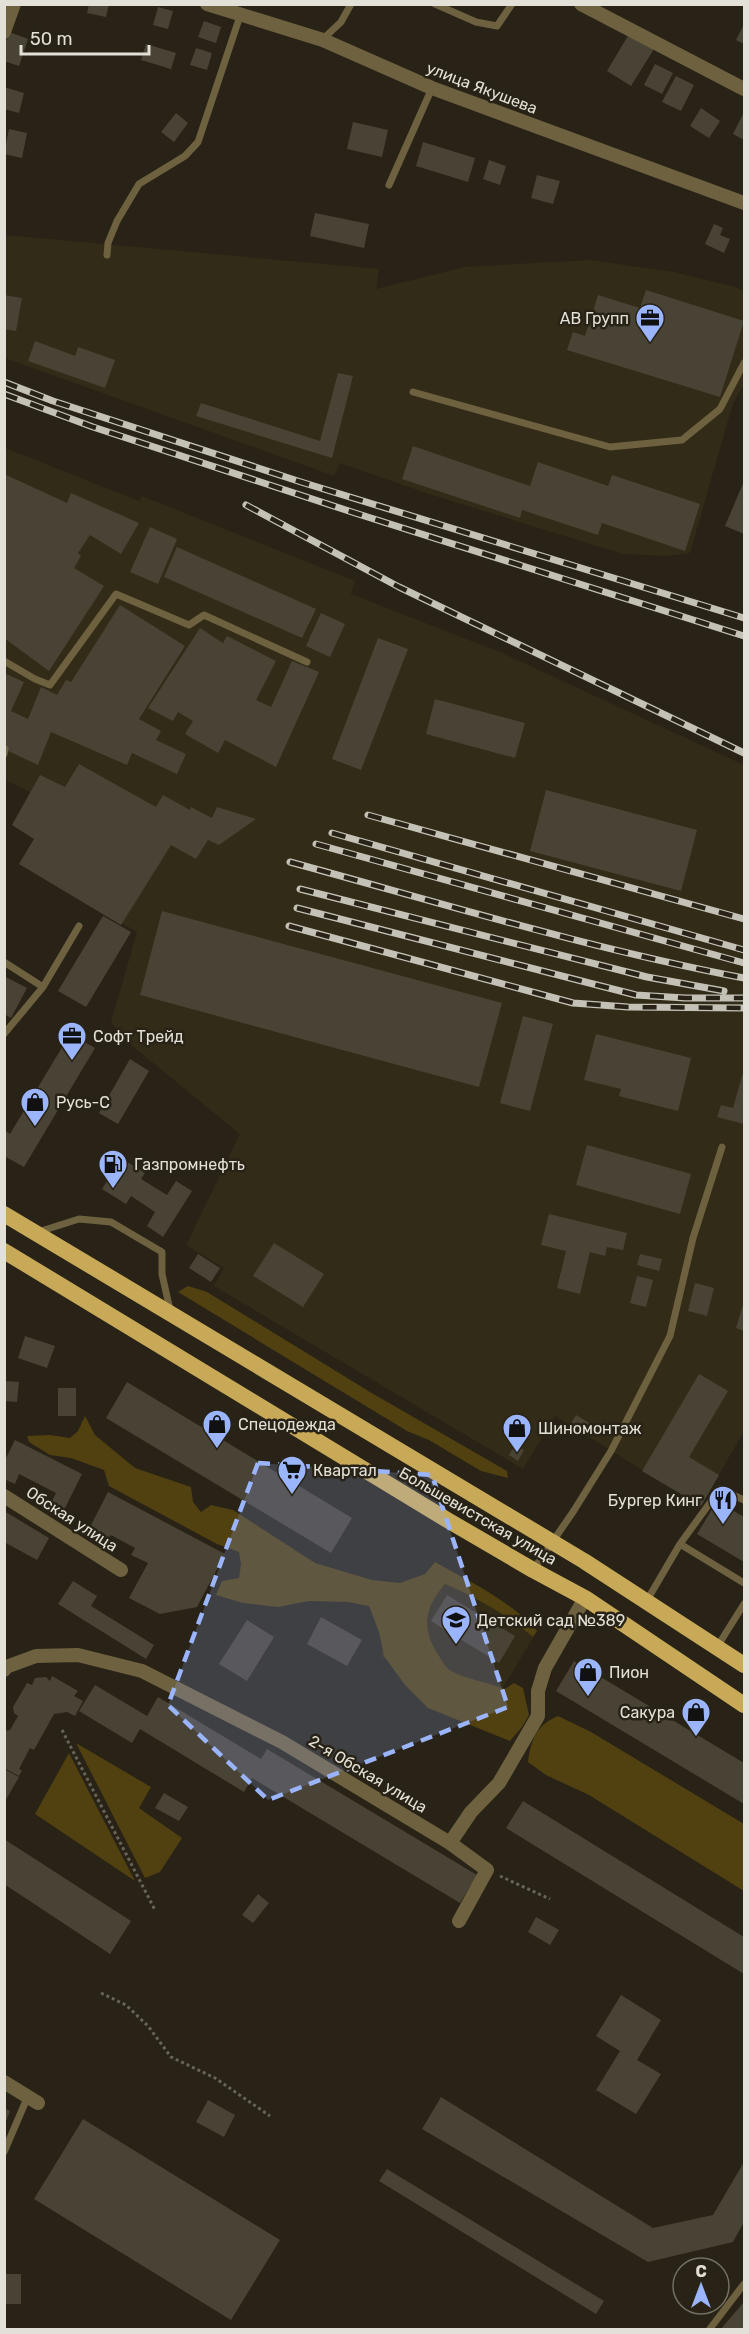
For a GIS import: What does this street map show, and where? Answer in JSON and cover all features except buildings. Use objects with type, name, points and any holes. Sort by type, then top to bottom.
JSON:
[{"type":"highway","name":"Большевистская улица","points":[[4,1214],[552,1541],[744,1665]]},
{"type":"highway","name":"Большевистская улица","points":[[4,1251],[532,1570],[585,1598],[744,1705]]},
{"type":"street","points":[[4,32],[14,4]]},
{"type":"street","name":"улица Якушева","points":[[207,4],[234,9],[322,40],[432,88],[744,203]]},
{"type":"street","points":[[581,4],[744,89]]},
{"type":"street","name":"Обская улица","points":[[4,1496],[122,1570]]},
{"type":"street","points":[[450,1843],[471,1812],[499,1783],[538,1716],[538,1690],[545,1668],[585,1598]]},
{"type":"street","name":"2-я Обская улица","points":[[4,1670],[6,1667],[36,1656],[78,1655],[142,1671],[282,1742],[450,1843],[488,1870]]},
{"type":"street","points":[[459,1920],[488,1870]]},
{"type":"street","points":[[4,2082],[33,2100]]},
{"type":"lane","points":[[322,40],[341,22],[351,4]]},
{"type":"lane","points":[[435,4],[476,22],[497,26],[512,4]]},
{"type":"lane","points":[[107,255],[108,243],[117,221],[139,184],[185,156],[198,142],[234,9]]},
{"type":"lane","points":[[389,185],[432,88]]},
{"type":"lane","points":[[412,392],[610,447],[682,440],[720,408],[744,363]]},
{"type":"lane","points":[[4,660],[35,679],[50,685],[116,594],[189,625],[204,615],[307,662]]},
{"type":"lane","points":[[5,1031],[43,987],[80,927]]},
{"type":"lane","points":[[4,962],[43,987]]},
{"type":"lane","points":[[532,1570],[573,1512],[611,1451],[670,1336],[693,1238],[722,1147]]},
{"type":"lane","points":[[36,1233],[79,1219],[111,1222],[162,1252],[162,1274],[172,1316]]},
{"type":"lane","points":[[646,1602],[680,1544],[720,1489],[744,1500]]},
{"type":"lane","points":[[680,1544],[744,1583]]},
{"type":"lane","points":[[717,1647],[744,1604]]},
{"type":"lane","points":[[4,2152],[33,2100]]},
{"type":"lane","points":[[709,2330],[744,2284]]},
{"type":"path","points":[[62,1730],[155,1910]]},
{"type":"path","points":[[488,1870],[550,1899]]},
{"type":"path","points":[[101,1993],[126,2005],[148,2026],[171,2057],[215,2078],[270,2116]]},
{"type":"highlighted area","points":[[258,1463],[432,1475],[508,1707],[268,1800],[168,1705]]},
{"type":"shaded area","points":[[5,235],[379,269],[376,289],[465,267],[591,260],[673,272],[744,291],[744,385],[733,403],[690,553],[665,556],[623,554],[429,494],[340,463],[334,476],[5,358]]},
{"type":"shaded area","points":[[5,448],[139,501],[142,496],[355,581],[351,594],[502,653],[744,765],[744,1431],[701,1506],[555,1416],[523,1469],[214,1286],[224,1268],[186,1245],[240,1134],[125,1040],[111,1022],[137,932],[19,864],[34,839],[12,825],[30,792],[5,780]]},
{"type":"shaded area","points":[[188,1286],[207,1292],[370,1392],[507,1471],[508,1478],[481,1471],[429,1440],[407,1431],[178,1292]]},
{"type":"shaded area","points":[[85,1416],[95,1435],[135,1468],[191,1487],[193,1502],[201,1512],[211,1505],[233,1510],[315,1563],[372,1580],[400,1583],[425,1574],[435,1562],[476,1584],[515,1610],[537,1631],[533,1637],[491,1607],[445,1584],[429,1610],[427,1628],[433,1646],[451,1671],[505,1689],[514,1683],[523,1688],[529,1715],[522,1727],[510,1741],[428,1708],[405,1685],[384,1656],[379,1632],[369,1606],[348,1602],[309,1601],[278,1607],[243,1603],[216,1595],[222,1581],[239,1578],[241,1564],[239,1552],[217,1544],[109,1486],[104,1470],[71,1458],[50,1455],[29,1442],[27,1436],[50,1435],[70,1438],[78,1431]]},
{"type":"shaded area","name":"Детский сад №389","points":[[435,1562],[487,1591],[527,1619],[537,1631],[487,1714],[380,1656]]},
{"type":"shaded area","points":[[558,1716],[591,1732],[744,1824],[744,1891],[589,1795],[546,1775],[528,1762],[536,1734],[544,1724]]},
{"type":"shaded area","points":[[76,1743],[151,1787],[139,1808],[182,1838],[160,1872],[145,1878]]},
{"type":"shaded area","points":[[69,1753],[135,1881],[35,1814]]},
{"type":"railway","points":[[4,382],[53,401],[301,482],[744,618]]},
{"type":"railway","points":[[4,394],[93,427],[355,513],[744,636]]},
{"type":"railway","points":[[246,505],[399,587],[744,753]]},
{"type":"railway","points":[[368,815],[744,919]]},
{"type":"railway","points":[[332,833],[744,950]]},
{"type":"railway","points":[[316,844],[744,963]]},
{"type":"railway","points":[[290,862],[573,939],[744,978]]},
{"type":"railway","points":[[300,889],[647,977],[724,991]]},
{"type":"railway","points":[[297,908],[636,995],[744,998]]},
{"type":"railway","points":[[289,926],[573,1003],[628,1007],[744,1008]]},
{"type":"place","name":"АВ Групп","points":[[650,344]]},
{"type":"place","name":"Софт Трейд","points":[[72,1062]]},
{"type":"place","name":"Русь-С","points":[[35,1128]]},
{"type":"place","name":"Газпромнефть","points":[[113,1190]]},
{"type":"place","name":"Спецодежда","points":[[217,1450]]},
{"type":"place","name":"Шиномонтаж","points":[[517,1454]]},
{"type":"place","name":"Квартал","points":[[292,1496]]},
{"type":"place","name":"Бургер Кинг","points":[[723,1526]]},
{"type":"place","name":"Детский сад №389","points":[[456,1646]]},
{"type":"place","name":"Пион","points":[[588,1698]]},
{"type":"place","name":"Сакура","points":[[696,1738]]}]
